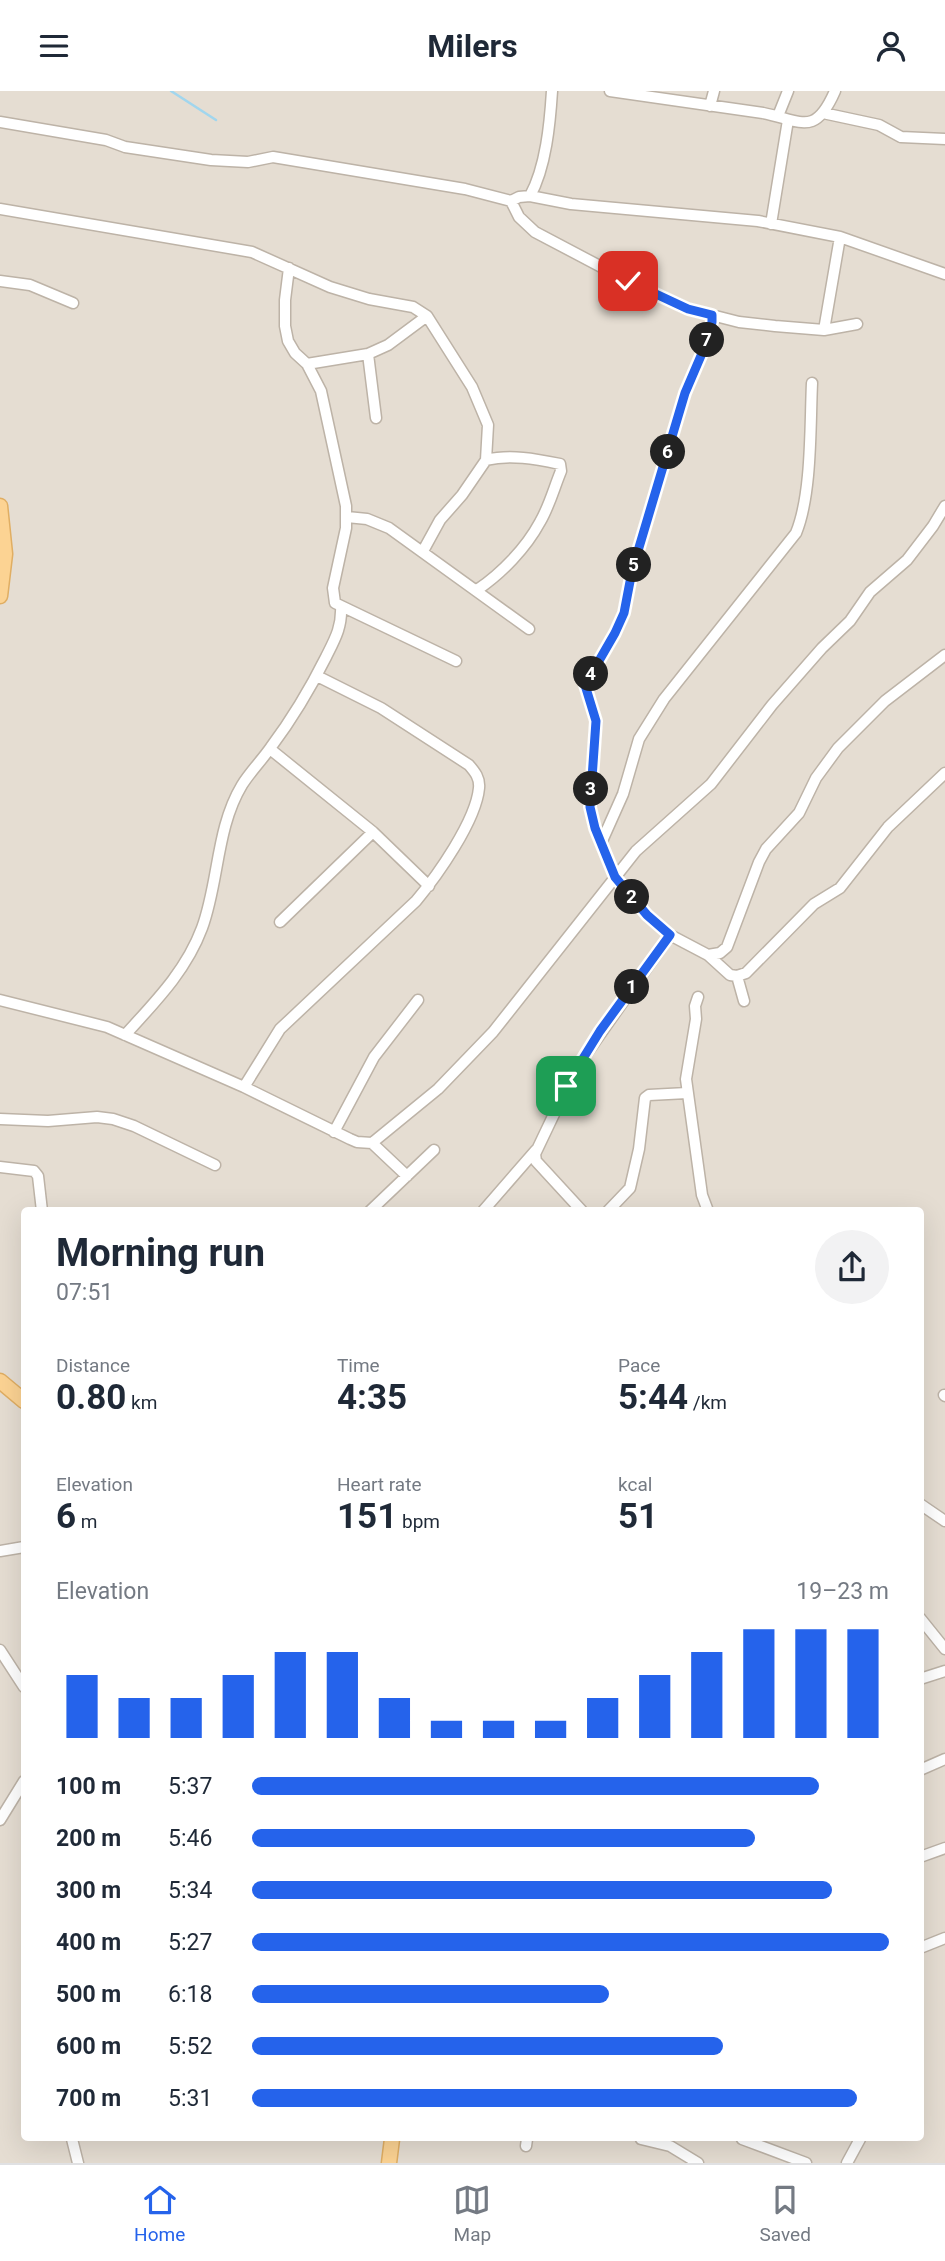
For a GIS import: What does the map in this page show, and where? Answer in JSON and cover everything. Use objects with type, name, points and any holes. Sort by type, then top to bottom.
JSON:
[{"type":"main road","points":[[0,506],[5,554],[0,596]]},
{"type":"main road","points":[[0,1381],[21,1398]]},
{"type":"main road","points":[[389,2163],[392,2141]]},
{"type":"street","points":[[530,196],[536,186],[550,121],[552,91]]},
{"type":"street","points":[[612,91],[805,123],[823,113],[835,91]]},
{"type":"street","points":[[710,106],[714,91]]},
{"type":"street","points":[[771,224],[788,91]]},
{"type":"street","points":[[823,113],[879,125],[901,137],[945,139]]},
{"type":"street","points":[[0,122],[211,160],[248,162],[268,158],[465,188],[512,201],[530,196],[571,204],[771,224],[839,237],[945,274]]},
{"type":"street","points":[[512,201],[519,217],[535,232],[688,309],[739,322],[824,330],[857,324]]},
{"type":"street","points":[[0,209],[252,251],[330,287],[369,299],[413,307],[427,316],[472,387],[488,425],[486,460],[462,495],[440,520],[423,551]]},
{"type":"street","points":[[824,330],[839,237]]},
{"type":"street","points":[[289,268],[285,300],[286,334],[295,353],[307,364],[321,391],[347,517],[333,588],[335,603],[456,661]]},
{"type":"street","points":[[0,281],[30,285],[73,303]]},
{"type":"street","points":[[712,315],[706,344],[690,377],[632,571],[624,613],[585,685],[596,721],[590,807],[595,828],[615,877],[647,915],[670,935],[708,955],[730,975],[737,977],[746,973],[761,959],[814,904],[840,888],[881,835],[945,773]]},
{"type":"street","points":[[307,364],[369,354],[388,345],[427,316]]},
{"type":"street","points":[[369,354],[376,418]]},
{"type":"street","points":[[602,841],[623,794],[639,739],[664,699],[796,533],[801,521],[809,456],[812,383]]},
{"type":"street","points":[[477,590],[498,574],[533,535],[542,520],[561,471],[560,464],[549,461],[499,456],[486,460]]},
{"type":"street","points":[[372,1143],[438,1089],[493,1032],[636,851],[711,784],[772,705],[822,647],[849,621],[870,592],[920,545],[945,506]]},
{"type":"street","points":[[347,517],[377,522],[423,551],[529,629]]},
{"type":"street","points":[[125,1035],[183,968],[193,949],[203,927],[233,804],[241,787],[295,713],[317,676],[339,630],[341,607]]},
{"type":"street","points":[[708,955],[720,953],[727,947],[766,849],[799,813],[816,778],[838,748],[885,701],[945,655]]},
{"type":"street","points":[[244,1087],[280,1028],[429,886],[472,813],[480,787],[477,773],[468,765],[381,708],[317,676]]},
{"type":"street","points":[[270,749],[373,832],[429,886]]},
{"type":"street","points":[[280,922],[373,832]]},
{"type":"street","points":[[487,1207],[537,1150],[575,1070],[670,935]]},
{"type":"street","points":[[737,977],[744,1001]]},
{"type":"street","points":[[698,997],[687,1067],[687,1093],[702,1195],[706,1207]]},
{"type":"street","points":[[0,1000],[86,1021],[125,1035],[244,1087],[334,1132],[357,1142],[372,1143],[407,1176]]},
{"type":"street","points":[[334,1132],[374,1057],[418,1000]]},
{"type":"street","points":[[612,1207],[632,1184],[645,1098],[649,1095],[687,1093]]},
{"type":"street","points":[[0,1119],[113,1119],[134,1126],[215,1165]]},
{"type":"street","points":[[374,1207],[434,1150]]},
{"type":"street","points":[[537,1150],[536,1161],[578,1207]]},
{"type":"street","points":[[0,1167],[34,1171],[38,1176],[42,1207]]},
{"type":"street","points":[[924,1507],[945,1521]]},
{"type":"street","points":[[0,1551],[21,1548]]},
{"type":"street","points":[[924,1623],[945,1649]]},
{"type":"street","points":[[0,1650],[21,1682]]},
{"type":"street","points":[[924,1678],[945,1671]]},
{"type":"street","points":[[924,1768],[945,1759]]},
{"type":"street","points":[[0,1820],[21,1786]]},
{"type":"street","points":[[924,1856],[945,1848]]},
{"type":"street","points":[[924,1946],[945,1938]]},
{"type":"street","points":[[72,2141],[78,2163]]},
{"type":"street","points":[[649,2141],[670,2146],[698,2163]]},
{"type":"street","points":[[747,2141],[806,2163]]},
{"type":"street","points":[[847,2163],[859,2141]]},
{"type":"shaded area","points":[[0,91],[945,91],[945,2163],[0,2163]]},
{"type":"waterway","points":[[171,91],[216,120]]},
{"type":"route","points":[[566,1086],[600,1031],[670,935],[647,915],[615,877],[595,828],[590,807],[596,721],[585,685],[624,613],[632,571],[690,377],[706,344],[712,315],[688,309],[628,281]]}]
